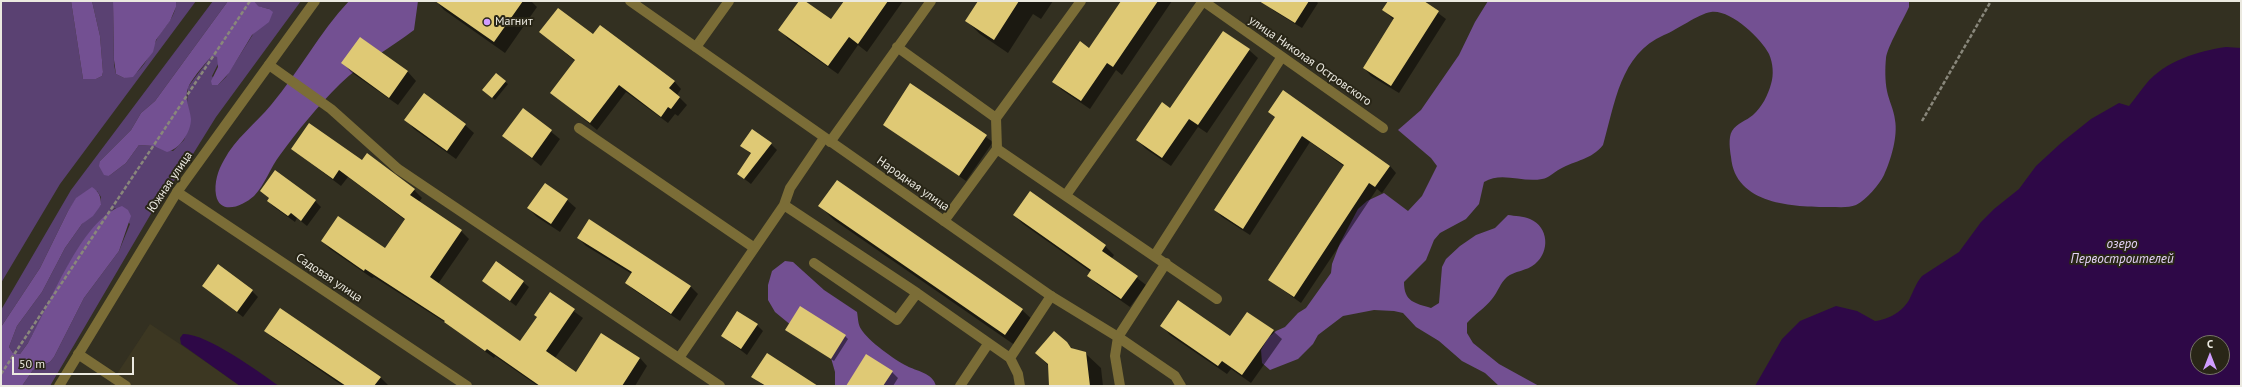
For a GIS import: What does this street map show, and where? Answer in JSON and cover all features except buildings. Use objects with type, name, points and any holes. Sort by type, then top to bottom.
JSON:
[{"type":"street","name":"Южная улица","points":[[59,386],[177,192],[315,1]]},
{"type":"street","name":"Народная улица","points":[[630,1],[1051,296],[1118,337],[1175,376],[1181,386]]},
{"type":"street","points":[[696,46],[729,1]]},
{"type":"street","points":[[679,358],[753,247],[784,205],[790,188],[930,1]]},
{"type":"street","points":[[944,221],[997,149],[996,118],[1081,1]]},
{"type":"street","points":[[1066,195],[1203,1]]},
{"type":"street","name":"улица Николая Островского","points":[[1203,1],[1383,128]]},
{"type":"street","points":[[897,47],[996,118]]},
{"type":"street","points":[[1155,255],[1282,58]]},
{"type":"street","points":[[269,65],[331,109],[398,169],[720,386]]},
{"type":"street","points":[[580,128],[753,247]]},
{"type":"street","points":[[997,149],[1155,255],[1217,299]]},
{"type":"street","name":"Садовая улица","points":[[177,192],[466,386]]},
{"type":"street","points":[[784,205],[917,293],[1010,358],[1018,374],[1020,386]]},
{"type":"street","points":[[814,263],[897,320],[917,293]]},
{"type":"street","points":[[1120,386],[1115,356],[1118,337],[1166,263]]},
{"type":"street","points":[[1010,358],[1051,296]]},
{"type":"street","points":[[960,386],[988,344]]},
{"type":"street","points":[[78,354],[126,386]]},
{"type":"path","points":[[1,374],[250,1]]},
{"type":"path","points":[[1922,121],[1991,1]]},
{"type":"shaded area","points":[[1,1],[71,1],[83,79],[96,79],[102,76],[103,72],[100,36],[92,1],[113,1],[114,65],[116,74],[124,78],[137,72],[144,64],[157,39],[170,21],[176,6],[176,1],[196,1],[60,184],[1,283]]},
{"type":"shaded area","points":[[71,1],[92,1],[100,36],[103,72],[102,76],[96,79],[83,79]]},
{"type":"shaded area","points":[[113,1],[176,1],[176,7],[170,21],[156,40],[153,52],[133,77],[124,78],[116,74],[114,60]]},
{"type":"shaded area","points":[[213,1],[228,1],[155,101],[141,113],[131,130],[100,161],[109,176],[126,163],[139,145],[154,146],[173,151],[184,140],[190,123],[187,105],[188,87],[212,55],[217,57],[219,62],[212,76],[218,85],[226,77],[269,9],[257,6],[254,1],[301,1],[216,117],[193,154],[152,212],[50,386],[22,386],[33,370],[50,362],[54,357],[84,298],[119,251],[130,224],[115,208],[99,223],[75,254],[28,343],[20,354],[13,353],[9,347],[17,326],[42,292],[65,248],[82,224],[101,205],[101,197],[97,191],[77,198],[68,211],[40,268],[1,327],[1,310],[71,190]]},
{"type":"shaded area","points":[[228,1],[254,1],[258,6],[269,9],[273,12],[269,22],[252,35],[229,73],[218,85],[212,85],[211,81],[218,67],[217,57],[212,56],[195,76],[187,92],[191,124],[187,134],[180,144],[167,152],[154,146],[139,145],[126,163],[109,176],[104,175],[99,166],[100,161],[131,130],[141,113],[155,101]]},
{"type":"shaded area","points":[[349,1],[418,1],[414,30],[357,69],[332,92],[308,118],[276,160],[258,192],[254,196],[238,206],[227,207],[222,205],[218,201],[216,195],[216,181],[220,168],[229,152],[281,92],[328,26]]},
{"type":"shaded area","points":[[1488,1],[1909,1],[1909,7],[1892,40],[1886,58],[1886,87],[1894,113],[1896,126],[1893,148],[1887,169],[1879,183],[1868,196],[1856,205],[1847,207],[1816,207],[1784,204],[1768,200],[1755,194],[1743,185],[1735,173],[1731,154],[1730,137],[1734,128],[1753,115],[1764,101],[1772,80],[1773,69],[1769,54],[1765,47],[1744,26],[1736,20],[1719,12],[1706,13],[1649,44],[1638,54],[1629,67],[1622,82],[1616,97],[1603,145],[1598,150],[1588,157],[1566,166],[1545,178],[1527,180],[1498,177],[1484,182],[1479,204],[1466,219],[1440,233],[1434,240],[1426,260],[1404,282],[1408,298],[1415,303],[1431,308],[1439,303],[1442,267],[1446,259],[1460,246],[1476,235],[1495,228],[1508,215],[1525,217],[1536,223],[1541,228],[1545,240],[1545,247],[1540,259],[1532,266],[1513,273],[1505,279],[1489,302],[1467,323],[1467,333],[1473,343],[1499,364],[1539,386],[1499,386],[1485,373],[1462,361],[1439,341],[1416,327],[1403,313],[1394,311],[1374,310],[1343,316],[1318,335],[1313,344],[1298,359],[1270,370],[1262,363],[1261,350],[1268,338],[1276,331],[1285,327],[1298,313],[1306,308],[1331,273],[1332,264],[1340,243],[1358,209],[1367,201],[1384,193],[1408,211],[1422,196],[1437,166],[1431,158],[1398,130],[1421,110],[1459,55],[1475,22]]},
{"type":"shaded area","points":[[92,187],[99,194],[101,205],[93,216],[82,224],[65,248],[42,292],[17,326],[9,347],[13,353],[20,354],[28,343],[56,287],[80,246],[93,228],[107,214],[122,206],[128,210],[131,216],[119,251],[84,298],[50,362],[33,370],[22,386],[1,386],[1,327],[40,268],[76,198]]},
{"type":"shaded area","points":[[785,261],[793,262],[824,290],[857,312],[860,327],[864,334],[882,350],[907,366],[928,375],[936,386],[835,386],[835,372],[831,358],[775,312],[768,300],[768,285],[772,271]]},
{"type":"shaded area","points":[[150,324],[190,351],[240,386],[109,386]]},
{"type":"water","name":"озеро Первостроителей","points":[[2226,47],[2241,48],[2241,386],[1755,386],[1782,339],[1800,321],[1836,306],[1857,311],[1875,321],[1890,317],[1900,311],[1907,303],[1922,276],[1959,252],[1981,222],[1994,209],[2019,189],[2036,166],[2061,143],[2091,119],[2119,103],[2129,106],[2154,76],[2172,63],[2204,51]]},
{"type":"water","points":[[183,334],[193,335],[218,346],[279,386],[240,386],[181,344],[180,338]]},
{"type":"place","name":"Магнит","points":[[487,22]]}]
